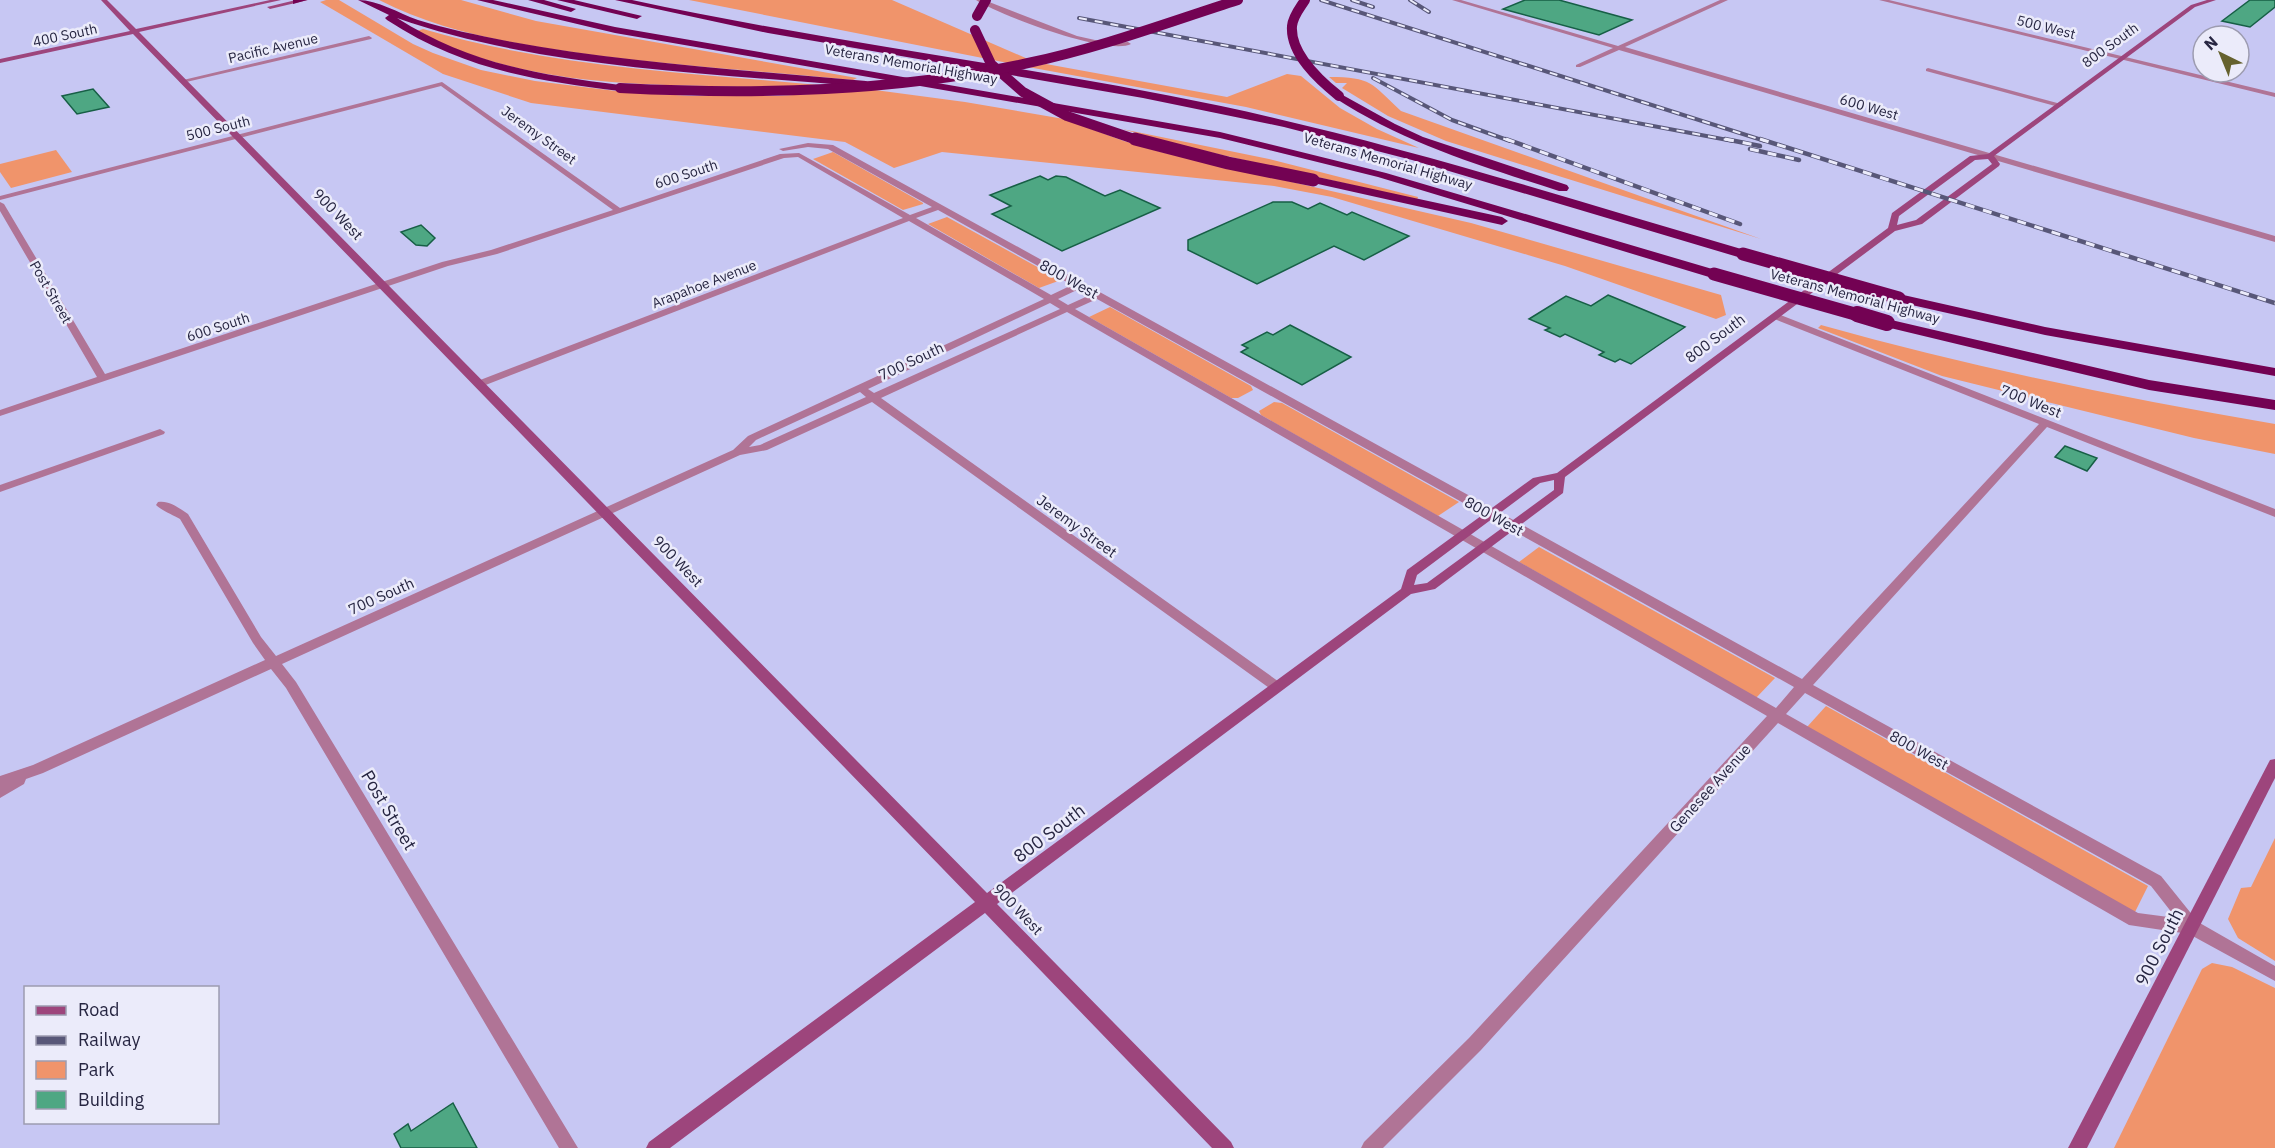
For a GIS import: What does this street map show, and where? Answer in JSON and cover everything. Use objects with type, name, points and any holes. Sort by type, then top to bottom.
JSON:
[{"type":"highway","name":"Veterans Memorial Highway","points":[[481,0],[615,30],[1210,133],[1296,152],[1415,184],[1714,274],[1887,323],[2149,386],[2275,405]]},
{"type":"highway","points":[[532,0],[644,20],[561,0]]},
{"type":"highway","name":"Veterans Memorial Highway","points":[[619,0],[706,18],[1237,113],[1347,138],[1899,298],[2045,332],[2275,372]]},
{"type":"highway","points":[[669,0],[1016,72]]},
{"type":"highway","points":[[986,0],[977,16],[975,30],[981,53],[1000,76],[1020,92],[1050,109],[1085,124],[1173,149],[1619,245]]},
{"type":"highway","points":[[366,2],[418,38],[461,58],[511,72],[620,88],[708,92],[783,92],[855,88],[958,76],[1071,52],[1238,0]]},
{"type":"highway","points":[[1305,0],[1295,15],[1292,25],[1292,36],[1300,53],[1317,77],[1339,96],[1374,118],[1428,143],[1648,216],[1743,254]]},
{"type":"highway","points":[[366,2],[453,32],[555,53],[646,64],[1014,99]]},
{"type":"highway","points":[[666,21],[811,47],[1143,95]]},
{"type":"highway","points":[[776,47],[1076,110]]},
{"type":"street","name":"900 West","points":[[104,0],[1225,1148]]},
{"type":"street","name":"400 South","points":[[0,61],[278,0]]},
{"type":"street","points":[[979,0],[1061,32],[1115,45],[1128,44]]},
{"type":"street","name":"600 West","points":[[1455,0],[2275,239]]},
{"type":"street","points":[[1578,66],[1725,0]]},
{"type":"street","name":"500 West","points":[[1882,0],[2275,94]]},
{"type":"street","name":"800 South","points":[[1892,229],[1895,215],[1973,158],[1990,156],[2193,3],[2212,0]]},
{"type":"street","name":"400 South","points":[[136,32],[165,29],[301,1]]},
{"type":"street","name":"Pacific Avenue","points":[[182,81],[369,38]]},
{"type":"street","points":[[1929,70],[2059,105]]},
{"type":"street","name":"500 South","points":[[0,198],[442,84]]},
{"type":"street","name":"Jeremy Street","points":[[442,84],[615,208]]},
{"type":"street","name":"800 West","points":[[776,152],[808,145],[830,147],[2156,881],[2192,927],[2275,974]]},
{"type":"street","name":"600 South","points":[[0,413],[445,264],[494,252],[776,152]]},
{"type":"street","name":"600 South","points":[[615,208],[783,156],[798,154]]},
{"type":"street","name":"800 West","points":[[798,154],[1053,298],[2135,920],[2192,927]]},
{"type":"street","name":"800 South","points":[[1407,591],[1411,573],[1537,480],[1560,476],[1892,229],[1919,222],[1996,164],[1990,156]]},
{"type":"street","name":"Post Street","points":[[0,204],[103,380]]},
{"type":"street","name":"Arapahoe Avenue","points":[[479,384],[912,219],[938,207]]},
{"type":"street","name":"700 South","points":[[737,452],[752,438],[1079,285]]},
{"type":"street","name":"700 South","points":[[0,782],[38,769],[737,452],[763,448],[1097,295]]},
{"type":"street","name":"700 West","points":[[1775,316],[2275,513]]},
{"type":"street","points":[[965,340],[978,348]]},
{"type":"street","name":"Jeremy Street","points":[[860,388],[1277,687]]},
{"type":"street","name":"Genesee Avenue","points":[[1370,1148],[1475,1044],[2045,423]]},
{"type":"street","points":[[0,489],[160,432]]},
{"type":"street","name":"800 South","points":[[655,1148],[1407,591],[1431,586],[1485,547],[1559,491],[1560,476]]},
{"type":"street","name":"Post Street","points":[[162,505],[171,508],[183,517],[258,640],[275,662],[569,1148]]},
{"type":"street","name":"900 South","points":[[2077,1148],[2275,764]]},
{"type":"street","name":"700 South","points":[[0,792],[38,769]]},
{"type":"green space","points":[[339,0],[413,44],[433,53],[481,70],[535,81],[624,92],[692,96],[777,96],[875,90],[1064,119],[1161,152],[1471,223],[1721,295],[1726,315],[1716,319],[1565,266],[1332,197],[1274,186],[942,152],[894,168],[845,142],[531,103],[443,74],[320,2]]},
{"type":"green space","points":[[379,0],[461,0],[536,21],[857,78],[853,80],[652,62],[532,46],[454,29],[428,21]]},
{"type":"green space","points":[[689,0],[892,0],[1028,59],[1008,63]]},
{"type":"green space","points":[[423,29],[523,53],[574,61],[676,73],[830,86],[679,85],[615,82],[551,75],[519,69],[453,48],[417,31]]},
{"type":"green space","points":[[1046,64],[1227,97],[1287,74],[1301,76],[1340,108],[1377,129],[1419,148],[1246,107],[1028,67]]},
{"type":"green space","points":[[1329,77],[1363,80],[1376,88],[1401,111],[1761,239],[1446,141],[1388,116],[1342,88],[1347,83],[1336,83]]},
{"type":"green space","points":[[1122,129],[1269,159],[1418,197],[1417,200],[1179,145]]},
{"type":"green space","points":[[56,150],[72,172],[11,188],[0,172],[0,164]]},
{"type":"green space","points":[[833,152],[923,204],[903,210],[813,159]]},
{"type":"green space","points":[[947,217],[1061,280],[1039,288],[928,224]]},
{"type":"green space","points":[[1110,307],[1251,386],[1253,390],[1238,398],[1231,398],[1089,317]]},
{"type":"green space","points":[[1821,325],[1934,355],[2047,380],[2275,424],[2275,454],[2194,438],[1942,376],[1818,328]]},
{"type":"green space","points":[[1274,402],[1282,403],[1459,502],[1438,516],[1261,415],[1259,411]]},
{"type":"green space","points":[[1539,547],[1775,678],[1756,698],[1519,562]]},
{"type":"green space","points":[[1826,706],[2148,886],[2134,914],[1807,727]]},
{"type":"green space","points":[[2275,838],[2275,961],[2238,938],[2228,919],[2241,888],[2251,887]]},
{"type":"green space","points":[[2212,963],[2232,967],[2275,988],[2275,1148],[2114,1148],[2202,969]]},
{"type":"building","points":[[1525,0],[1559,0],[1632,20],[1599,35],[1503,9]]},
{"type":"building","points":[[2250,0],[2275,0],[2275,7],[2251,26],[2251,24],[2222,21]]},
{"type":"building","points":[[93,89],[109,107],[77,114],[62,96]]},
{"type":"building","points":[[1040,176],[1048,180],[1056,176],[1066,177],[1105,196],[1120,190],[1160,208],[1062,251],[992,214],[1011,206],[990,195]]},
{"type":"building","points":[[1273,202],[1292,202],[1308,209],[1320,203],[1347,215],[1352,212],[1409,236],[1364,260],[1334,246],[1257,284],[1188,250],[1188,240]]},
{"type":"building","points":[[421,225],[435,238],[427,246],[416,245],[401,232]]},
{"type":"building","points":[[1608,295],[1685,327],[1631,364],[1620,359],[1615,362],[1599,355],[1604,352],[1565,334],[1560,337],[1545,330],[1550,328],[1529,319],[1566,296],[1591,306]]},
{"type":"building","points":[[1290,325],[1351,357],[1302,385],[1241,352],[1248,348],[1242,345],[1267,332],[1273,335]]},
{"type":"building","points":[[2065,446],[2097,458],[2087,471],[2055,457]]},
{"type":"building","points":[[453,1103],[477,1148],[401,1148],[394,1134],[408,1124],[411,1131]]},
{"type":"railway","points":[[1321,0],[1765,141]]},
{"type":"railway","points":[[1352,0],[1373,7]]},
{"type":"railway","points":[[1410,0],[1429,12]]},
{"type":"railway","points":[[1079,18],[1733,141]]},
{"type":"railway","points":[[1373,78],[1452,120],[1510,141]]},
{"type":"railway","points":[[1506,139],[1740,224]]},
{"type":"railway","points":[[1725,139],[1760,146]]},
{"type":"railway","points":[[1760,139],[2275,303]]},
{"type":"railway","points":[[1750,149],[1799,160]]}]
